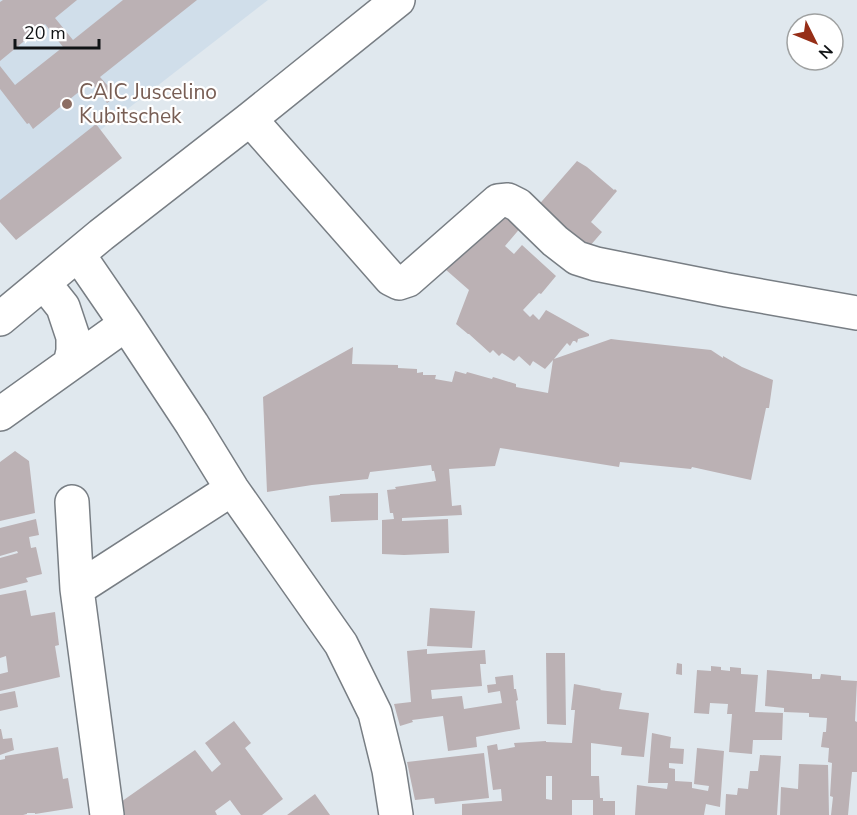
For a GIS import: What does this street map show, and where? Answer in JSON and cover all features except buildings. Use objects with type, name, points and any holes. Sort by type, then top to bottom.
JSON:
[{"type":"street","points":[[4,312],[44,283],[398,0]]},
{"type":"street","points":[[250,119],[391,279],[399,283],[408,280],[498,201],[508,200],[518,206],[555,241],[577,258],[586,261],[716,288],[857,313]]},
{"type":"street","points":[[78,254],[192,424],[232,489],[341,644],[375,713],[389,770],[396,815]]},
{"type":"street","points":[[44,283],[63,307],[73,337],[70,364]]},
{"type":"street","points":[[0,414],[126,324]]},
{"type":"street","points":[[77,589],[232,489]]},
{"type":"street","points":[[72,502],[77,589],[107,815]]},
{"type":"shaded area","name":"CAIC Juscelino Kubitschek","points":[[0,0],[268,0],[0,208]]},
{"type":"place","name":"CAIC Juscelino Kubitschek","points":[[67,104]]}]
